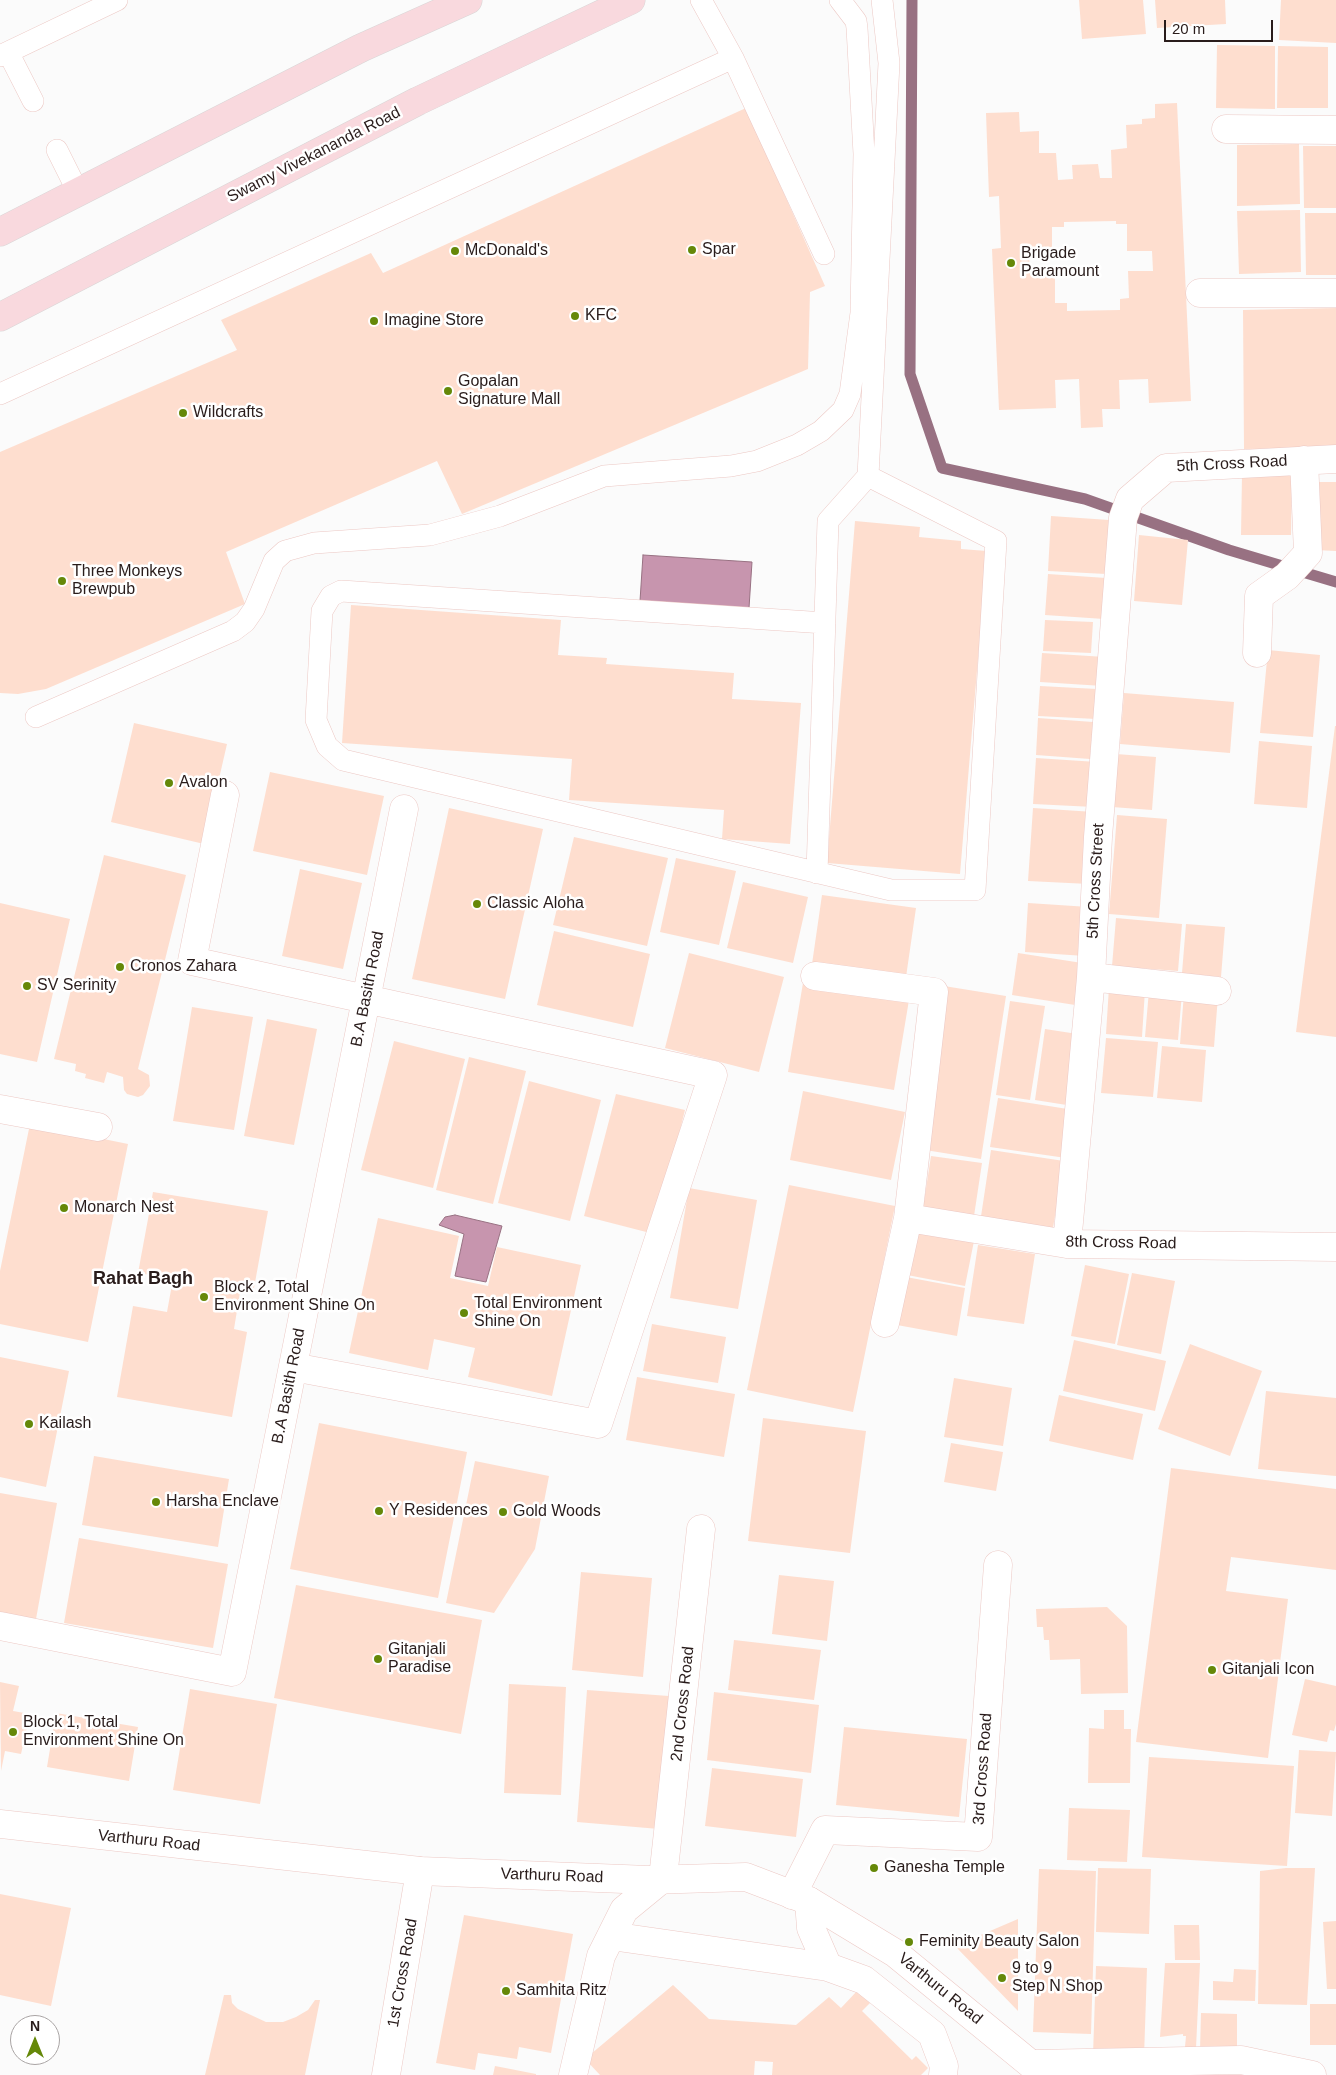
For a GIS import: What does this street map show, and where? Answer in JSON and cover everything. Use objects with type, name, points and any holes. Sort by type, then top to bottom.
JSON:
[{"type":"main road","points":[[0,232],[361,48],[468,0]]},
{"type":"main road","name":"Swamy Vivekananda Road","points":[[0,316],[418,101],[631,0]]},
{"type":"street","points":[[1226,129],[1336,130]]},
{"type":"street","points":[[1200,293],[1336,293]]},
{"type":"street","name":"5th Cross Road","points":[[1127,508],[1166,468],[1336,459]]},
{"type":"street","points":[[1257,653],[1259,596],[1287,576],[1308,553],[1304,460]]},
{"type":"street","name":"5th Cross Street","points":[[1066,1244],[1091,977],[1099,827],[1127,508]]},
{"type":"street","points":[[225,794],[192,962],[713,1075],[598,1424],[293,1367]]},
{"type":"street","name":"B.A Basith Road","points":[[0,1626],[232,1672],[404,809]]},
{"type":"street","points":[[815,976],[934,992],[908,1218],[885,1323]]},
{"type":"street","points":[[1091,977],[1217,991]]},
{"type":"street","points":[[0,1109],[98,1127]]},
{"type":"street","name":"8th Cross Road","points":[[908,1218],[1066,1244],[1336,1247]]},
{"type":"street","name":"2nd Cross Road","points":[[663,1878],[701,1529]]},
{"type":"street","name":"3rd Cross Road","points":[[800,1898],[825,1830],[978,1837],[998,1565]]},
{"type":"street","name":"Varthuru Road","points":[[0,1824],[420,1871],[663,1878],[746,1877],[800,1898],[895,1952],[1038,2070]]},
{"type":"street","name":"1st Cross Road","points":[[386,2075],[420,1871]]},
{"type":"street","points":[[573,2075],[601,1956],[624,1910],[663,1878]]},
{"type":"street","points":[[800,1898],[828,1967]]},
{"type":"street","points":[[611,1936],[828,1967],[864,1980],[932,2034],[944,2066],[943,2075]]},
{"type":"street","points":[[1038,2070],[1241,2060],[1312,2075]]},
{"type":"lane","points":[[33,101],[4,54],[117,0]]},
{"type":"lane","points":[[701,0],[733,58],[824,254]]},
{"type":"lane","points":[[36,717],[233,630],[245,622],[254,609],[274,561],[285,551],[314,542],[430,535],[500,516],[604,476],[731,466],[757,460],[797,446],[821,431],[842,410],[850,394],[861,314],[864,154],[857,28],[856,20],[840,0]]},
{"type":"lane","points":[[817,874],[828,522],[868,476],[889,63],[882,0]]},
{"type":"lane","points":[[0,394],[733,58]]},
{"type":"lane","points":[[57,150],[78,192]]},
{"type":"lane","points":[[825,623],[341,591],[331,596],[322,611],[316,720],[327,746],[343,760],[817,874],[891,890],[975,890],[996,541],[868,476]]},
{"type":"shaded area","points":[[643,555],[752,562],[749,608],[640,601]]},
{"type":"shaded area","points":[[455,1215],[502,1226],[486,1282],[455,1276],[464,1234],[439,1225],[445,1217]]},
{"type":"building","points":[[1079,0],[1143,0],[1146,34],[1082,39]]},
{"type":"building","points":[[1155,0],[1225,0],[1226,24],[1157,28]]},
{"type":"building","points":[[1281,0],[1336,0],[1336,43],[1279,40]]},
{"type":"building","points":[[1217,45],[1275,46],[1275,109],[1216,108]]},
{"type":"building","points":[[1278,46],[1328,47],[1328,108],[1277,108]]},
{"type":"building","name":"Brigade Paramount","points":[[1177,103],[1191,401],[1149,403],[1148,379],[1119,380],[1120,409],[1102,409],[1103,427],[1081,428],[1079,379],[1055,380],[1056,408],[999,410],[992,249],[1001,248],[999,196],[989,197],[986,113],[1019,112],[1020,132],[1039,131],[1039,153],[1056,153],[1058,180],[1073,179],[1072,165],[1098,164],[1100,178],[1112,178],[1111,150],[1127,148],[1126,125],[1142,124],[1142,119],[1155,118],[1155,104]],"holes":[[[1116,221],[1116,224],[1127,224],[1127,251],[1152,251],[1153,271],[1128,271],[1129,298],[1120,299],[1120,310],[1067,311],[1067,303],[1055,303],[1055,274],[1030,275],[1029,255],[1052,254],[1052,227],[1064,227],[1064,222]]]},
{"type":"building","name":"Gopalan Signature Mall","points":[[746,108],[825,286],[810,292],[808,369],[462,514],[437,461],[226,552],[245,604],[46,689],[18,694],[0,693],[0,452],[237,350],[221,320],[371,253],[383,273]]},
{"type":"building","points":[[1299,144],[1300,204],[1237,206],[1237,145]]},
{"type":"building","points":[[1303,146],[1336,146],[1336,208],[1304,208]]},
{"type":"building","points":[[1300,210],[1301,272],[1239,274],[1237,211]]},
{"type":"building","points":[[1305,213],[1336,213],[1336,275],[1306,275]]},
{"type":"building","points":[[1336,308],[1336,448],[1244,449],[1243,310]]},
{"type":"building","points":[[1242,475],[1292,475],[1291,535],[1241,535]]},
{"type":"building","points":[[1318,482],[1336,482],[1336,551],[1315,550]]},
{"type":"building","points":[[1051,516],[1109,520],[1106,574],[1048,571]]},
{"type":"building","points":[[855,521],[920,527],[919,537],[961,541],[961,549],[987,551],[960,874],[827,863]]},
{"type":"building","points":[[1139,535],[1188,540],[1182,605],[1134,601]]},
{"type":"building","points":[[1048,574],[1106,578],[1104,619],[1045,615]]},
{"type":"building","points":[[351,605],[561,620],[558,655],[607,658],[606,664],[734,673],[732,699],[801,703],[790,844],[722,839],[724,810],[569,800],[572,759],[342,743]]},
{"type":"building","points":[[1045,620],[1093,622],[1091,653],[1043,651]]},
{"type":"building","points":[[1268,650],[1320,655],[1313,737],[1260,733]]},
{"type":"building","points":[[1042,653],[1105,657],[1103,686],[1040,682]]},
{"type":"building","points":[[1040,686],[1097,689],[1096,719],[1038,716]]},
{"type":"building","points":[[1124,693],[1234,702],[1230,753],[1120,744]]},
{"type":"building","points":[[1038,718],[1093,722],[1090,759],[1036,755]]},
{"type":"building","name":"Avalon","points":[[134,723],[227,744],[204,844],[111,822]]},
{"type":"building","points":[[1336,726],[1336,1037],[1296,1032]]},
{"type":"building","points":[[1259,741],[1312,746],[1307,808],[1254,804]]},
{"type":"building","points":[[1116,754],[1156,757],[1152,810],[1112,807]]},
{"type":"building","points":[[1036,758],[1097,762],[1094,807],[1033,804]]},
{"type":"building","points":[[270,772],[384,796],[367,875],[253,851]]},
{"type":"building","name":"Classic Aloha","points":[[449,808],[543,829],[505,999],[412,979]]},
{"type":"building","points":[[1033,808],[1094,812],[1089,884],[1028,881]]},
{"type":"building","points":[[1117,815],[1167,819],[1159,918],[1109,914]]},
{"type":"building","points":[[574,837],[668,858],[647,946],[553,925]]},
{"type":"building","name":"Cronos Zahara","points":[[104,855],[186,875],[138,1069],[149,1075],[150,1086],[143,1095],[138,1097],[127,1094],[124,1090],[123,1077],[107,1072],[104,1083],[85,1078],[86,1074],[75,1071],[76,1064],[54,1059]]},
{"type":"building","points":[[676,858],[736,871],[719,945],[660,932]]},
{"type":"building","points":[[300,869],[362,883],[343,969],[282,956]]},
{"type":"building","points":[[743,882],[808,897],[793,963],[727,948]]},
{"type":"building","points":[[822,895],[916,908],[906,977],[812,964]]},
{"type":"building","name":"SV Serinity","points":[[0,903],[70,919],[37,1062],[0,1054]]},
{"type":"building","points":[[1028,903],[1089,907],[1085,956],[1025,952]]},
{"type":"building","points":[[1116,918],[1182,924],[1178,971],[1112,966]]},
{"type":"building","points":[[1186,924],[1225,927],[1221,977],[1182,973]]},
{"type":"building","points":[[554,931],[650,954],[633,1027],[537,1005]]},
{"type":"building","points":[[689,953],[784,977],[759,1072],[665,1048]]},
{"type":"building","points":[[1018,953],[1082,963],[1075,1005],[1012,995]]},
{"type":"building","points":[[803,983],[909,1000],[894,1090],[788,1072]]},
{"type":"building","points":[[944,986],[1006,996],[981,1159],[919,1149]]},
{"type":"building","points":[[1109,987],[1145,990],[1142,1037],[1106,1034]]},
{"type":"building","points":[[1149,990],[1182,993],[1178,1040],[1145,1037]]},
{"type":"building","points":[[1184,993],[1218,996],[1214,1047],[1180,1044]]},
{"type":"building","points":[[1010,1001],[1045,1006],[1030,1100],[996,1095]]},
{"type":"building","points":[[192,1007],[253,1017],[234,1130],[173,1121]]},
{"type":"building","points":[[267,1019],[317,1029],[294,1145],[244,1136]]},
{"type":"building","points":[[1045,1029],[1084,1035],[1073,1106],[1035,1100]]},
{"type":"building","points":[[1106,1038],[1158,1042],[1153,1097],[1101,1093]]},
{"type":"building","points":[[394,1041],[465,1059],[433,1188],[361,1170]]},
{"type":"building","points":[[1162,1046],[1206,1050],[1202,1102],[1157,1098]]},
{"type":"building","points":[[469,1057],[526,1071],[493,1204],[436,1190]]},
{"type":"building","points":[[529,1081],[601,1100],[570,1221],[498,1203]]},
{"type":"building","points":[[803,1091],[905,1112],[891,1180],[790,1160]]},
{"type":"building","points":[[616,1094],[685,1110],[654,1234],[584,1216]]},
{"type":"building","points":[[998,1098],[1074,1110],[1066,1158],[990,1147]]},
{"type":"building","name":"Monarch Nest","points":[[30,1124],[128,1144],[88,1342],[0,1324],[0,1271]]},
{"type":"building","points":[[991,1150],[1064,1161],[1052,1234],[980,1223]]},
{"type":"building","points":[[931,1156],[982,1163],[974,1216],[923,1208]]},
{"type":"building","points":[[789,1185],[895,1206],[853,1412],[747,1390]]},
{"type":"building","points":[[689,1188],[757,1200],[738,1309],[670,1298]]},
{"type":"building","name":"Block 2, Total Environment Shine On","points":[[153,1192],[268,1211],[254,1288],[241,1286],[234,1329],[247,1332],[232,1417],[117,1397],[133,1306],[167,1312],[173,1279],[138,1273]]},
{"type":"building","name":"Total Environment Shine On","points":[[378,1218],[459,1236],[450,1278],[488,1286],[497,1247],[581,1265],[552,1396],[468,1377],[475,1348],[434,1339],[428,1370],[349,1353]]},
{"type":"building","points":[[915,1230],[974,1241],[965,1286],[907,1275]]},
{"type":"building","points":[[978,1245],[1035,1254],[1024,1324],[967,1316]]},
{"type":"building","points":[[1085,1265],[1129,1274],[1115,1344],[1071,1336]]},
{"type":"building","points":[[1132,1273],[1175,1281],[1161,1354],[1117,1345]]},
{"type":"building","points":[[906,1277],[965,1288],[957,1336],[897,1325]]},
{"type":"building","points":[[652,1324],[726,1337],[718,1383],[643,1371]]},
{"type":"building","points":[[1074,1340],[1166,1361],[1155,1411],[1063,1391]]},
{"type":"building","points":[[1190,1344],[1262,1371],[1230,1456],[1158,1429]]},
{"type":"building","name":"Kailash","points":[[0,1357],[69,1371],[46,1487],[0,1477]]},
{"type":"building","points":[[637,1377],[735,1394],[724,1457],[626,1440]]},
{"type":"building","points":[[954,1378],[1012,1388],[1003,1446],[944,1437]]},
{"type":"building","points":[[1266,1391],[1336,1398],[1336,1476],[1258,1469]]},
{"type":"building","points":[[1059,1395],[1143,1414],[1133,1460],[1049,1441]]},
{"type":"building","points":[[763,1418],[866,1431],[850,1553],[748,1541]]},
{"type":"building","name":"Y Residences","points":[[319,1423],[467,1452],[438,1598],[290,1569]]},
{"type":"building","points":[[951,1443],[1003,1452],[996,1491],[944,1482]]},
{"type":"building","name":"Harsha Enclave","points":[[94,1456],[229,1479],[218,1547],[82,1525]]},
{"type":"building","name":"Gold Woods","points":[[475,1461],[549,1476],[535,1549],[494,1613],[446,1603]]},
{"type":"building","name":"Gitanjali Icon","points":[[1171,1468],[1336,1489],[1336,1570],[1231,1557],[1226,1591],[1288,1599],[1268,1758],[1136,1742]]},
{"type":"building","points":[[0,1493],[57,1503],[36,1619],[0,1612]]},
{"type":"building","points":[[79,1538],[228,1564],[213,1648],[64,1623]]},
{"type":"building","points":[[581,1572],[652,1578],[643,1677],[572,1670]]},
{"type":"building","points":[[779,1575],[834,1581],[827,1641],[772,1634]]},
{"type":"building","name":"Gitanjali Paradise","points":[[296,1585],[482,1620],[461,1734],[274,1698]]},
{"type":"building","points":[[1107,1607],[1127,1626],[1128,1693],[1081,1694],[1080,1659],[1050,1660],[1049,1640],[1044,1640],[1043,1627],[1037,1627],[1036,1609]]},
{"type":"building","points":[[734,1640],[821,1650],[814,1700],[728,1690]]},
{"type":"building","points":[[1305,1679],[1336,1686],[1336,1724],[1334,1731],[1330,1730],[1327,1742],[1292,1735]]},
{"type":"building","name":"Block 1, Total Environment Shine On","points":[[0,1682],[19,1686],[13,1711],[30,1714],[21,1754],[5,1751],[1,1771]]},
{"type":"building","points":[[509,1684],[566,1687],[561,1795],[504,1793]]},
{"type":"building","points":[[190,1689],[277,1704],[260,1804],[173,1790]]},
{"type":"building","points":[[587,1690],[669,1696],[659,1829],[577,1822]]},
{"type":"building","points":[[714,1692],[819,1705],[811,1773],[707,1760]]},
{"type":"building","points":[[1104,1710],[1124,1710],[1124,1729],[1131,1729],[1130,1783],[1088,1783],[1089,1728],[1104,1729]]},
{"type":"building","points":[[56,1713],[138,1727],[129,1781],[47,1767]]},
{"type":"building","points":[[844,1727],[967,1739],[959,1817],[836,1805]]},
{"type":"building","points":[[1299,1750],[1336,1752],[1332,1816],[1295,1813]]},
{"type":"building","points":[[1149,1757],[1294,1766],[1287,1866],[1142,1857]]},
{"type":"building","points":[[712,1768],[803,1779],[796,1837],[705,1826]]},
{"type":"building","points":[[1069,1808],[1130,1810],[1127,1862],[1067,1860]]},
{"type":"building","points":[[1098,1868],[1151,1869],[1149,1934],[1096,1932]]},
{"type":"building","points":[[1286,1868],[1315,1868],[1307,2005],[1258,2004],[1260,1871]]},
{"type":"building","points":[[1039,1869],[1096,1871],[1091,2034],[1033,2032]]},
{"type":"building","points":[[0,1894],[71,1908],[51,2006],[0,1995]]},
{"type":"building","name":"Samhita Ritz","points":[[464,1915],[573,1934],[551,2053],[519,2047],[517,2059],[478,2053],[475,2070],[436,2063]]},
{"type":"building","name":"9 to 9 Step N Shop","points":[[1018,1919],[1018,2011],[955,1946]]},
{"type":"building","points":[[1336,1921],[1336,1989],[1327,1989],[1323,1922]]},
{"type":"building","points":[[1174,1925],[1199,1925],[1200,1960],[1175,1960]]},
{"type":"building","points":[[1165,1963],[1200,1963],[1196,2048],[1185,2047],[1186,2036],[1183,2036],[1183,2034],[1160,2037]]},
{"type":"building","points":[[1096,1966],[1147,1968],[1144,2057],[1093,2055]]},
{"type":"building","points":[[1234,1969],[1256,1970],[1255,2001],[1213,2000],[1213,1981],[1233,1982]]},
{"type":"building","points":[[673,1985],[709,2019],[796,2025],[829,1997],[841,2008],[857,1991],[870,2003],[862,2011],[912,2060],[916,2056],[928,2068],[921,2075],[772,2075],[773,2062],[755,2061],[754,2075],[600,2075],[585,2059]]},
{"type":"building","points":[[224,1995],[231,1995],[232,2003],[238,2009],[266,2022],[283,2022],[296,2017],[308,2010],[315,2000],[320,2000],[305,2075],[205,2075]]},
{"type":"building","points":[[1310,2004],[1336,2004],[1336,2045],[1310,2045]]},
{"type":"building","points":[[1201,2013],[1237,2014],[1237,2051],[1200,2050]]},
{"type":"building","points":[[495,2066],[536,2074],[536,2075],[493,2075]]},
{"type":"waterway","points":[[912,0],[910,374],[942,468],[1085,499],[1229,550],[1336,582]]},
{"type":"place","name":"Spar","points":[[692,250]]},
{"type":"place","name":"McDonald's","points":[[455,251]]},
{"type":"place","name":"Brigade Paramount","points":[[1011,263]]},
{"type":"place","name":"KFC","points":[[575,316]]},
{"type":"place","name":"Imagine Store","points":[[374,321]]},
{"type":"place","name":"Gopalan Signature Mall","points":[[448,391]]},
{"type":"place","name":"Wildcrafts","points":[[183,413]]},
{"type":"place","name":"Three Monkeys Brewpub","points":[[62,581]]},
{"type":"place","name":"Avalon","points":[[169,783]]},
{"type":"place","name":"Classic Aloha","points":[[477,904]]},
{"type":"place","name":"Cronos Zahara","points":[[120,967]]},
{"type":"place","name":"SV Serinity","points":[[27,986]]},
{"type":"place","name":"Monarch Nest","points":[[64,1208]]},
{"type":"place","name":"Block 2, Total Environment Shine On","points":[[204,1297]]},
{"type":"place","name":"Total Environment Shine On","points":[[464,1313]]},
{"type":"place","name":"Kailash","points":[[29,1424]]},
{"type":"place","name":"Harsha Enclave","points":[[156,1502]]},
{"type":"place","name":"Y Residences","points":[[379,1511]]},
{"type":"place","name":"Gold Woods","points":[[503,1512]]},
{"type":"place","name":"Gitanjali Paradise","points":[[378,1659]]},
{"type":"place","name":"Gitanjali Icon","points":[[1212,1670]]},
{"type":"place","name":"Block 1, Total Environment Shine On","points":[[13,1732]]},
{"type":"place","name":"Ganesha Temple","points":[[874,1868]]},
{"type":"place","name":"Feminity Beauty Salon","points":[[909,1942]]},
{"type":"place","name":"9 to 9 Step N Shop","points":[[1002,1978]]},
{"type":"place","name":"Samhita Ritz","points":[[506,1991]]},
{"type":"district","name":"Rahat Bagh","points":[[143,1279]]}]
